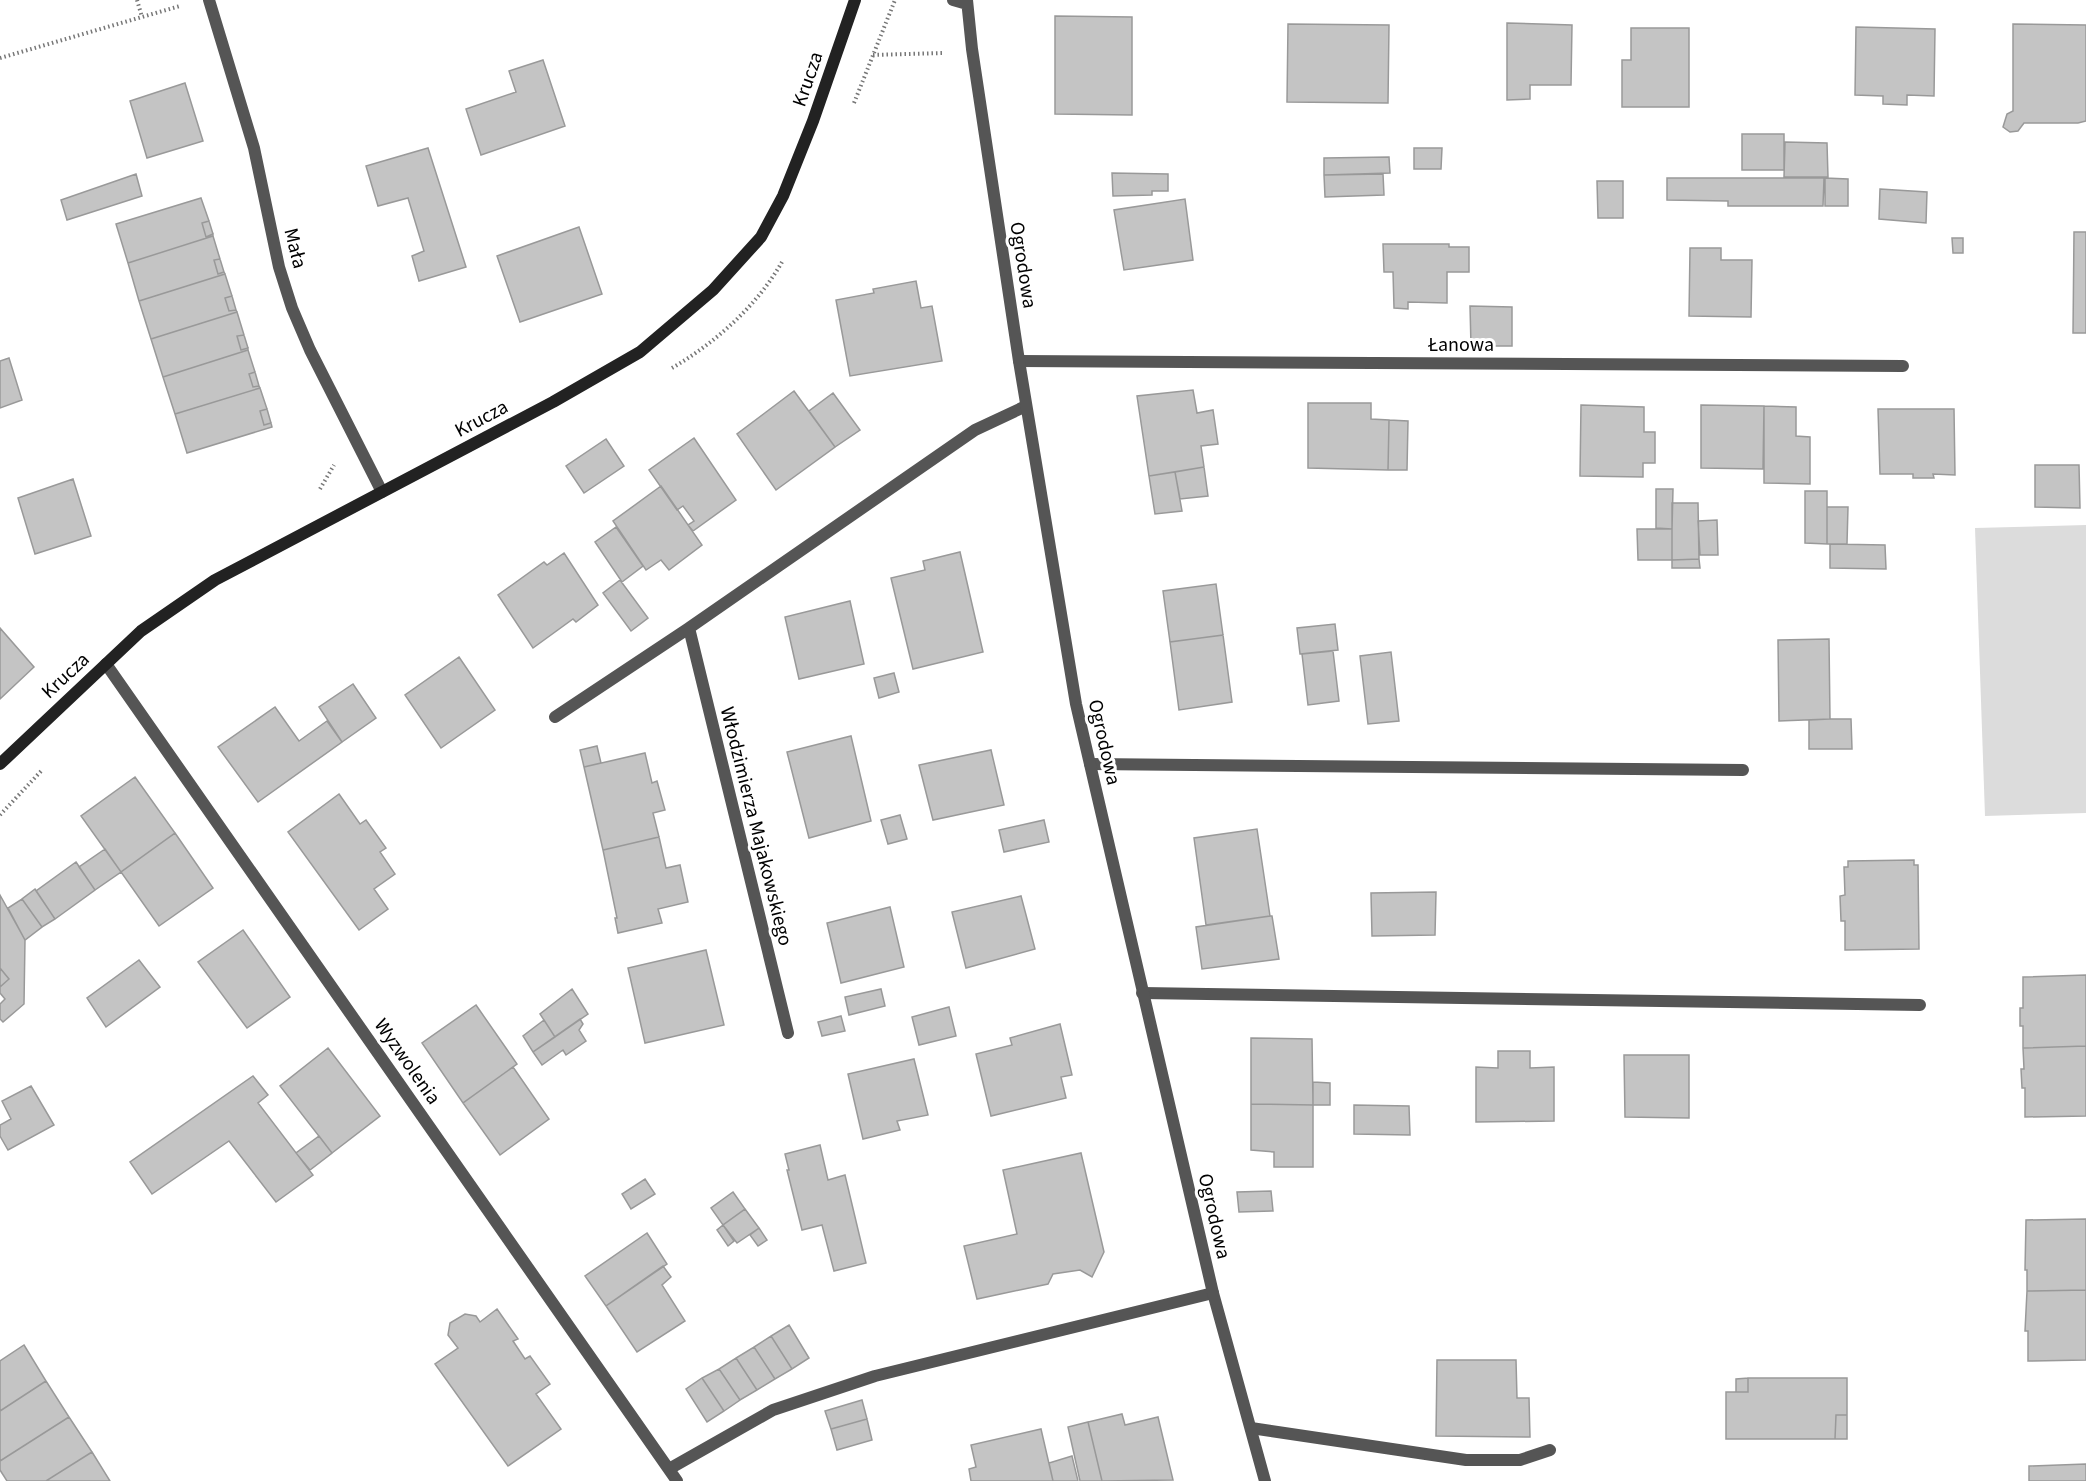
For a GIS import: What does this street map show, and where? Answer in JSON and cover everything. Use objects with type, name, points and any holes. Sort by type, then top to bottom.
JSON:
[{"type":"street","name":"Mała","points":[[209,0],[254,148],[279,267],[292,308],[310,350],[382,492]]},
{"type":"street","name":"Krucza","points":[[0,764],[141,631],[215,580],[553,402],[640,352],[713,291],[761,237],[783,196],[813,121],[855,0]]},
{"type":"street","points":[[953,0],[967,2]]},
{"type":"street","name":"Ogrodowa","points":[[967,2],[1019,361],[1076,704],[1213,1293],[1265,1481]]},
{"type":"street","name":"Łanowa","points":[[1019,361],[1902,366]]},
{"type":"street","points":[[555,717],[689,628],[975,430],[1026,406]]},
{"type":"street","name":"Włodzimierza Majakowskiego","points":[[689,628],[788,1034]]},
{"type":"street","name":"Wyzwolenia","points":[[106,664],[677,1481]]},
{"type":"street","points":[[1090,764],[1743,770]]},
{"type":"street","points":[[1142,993],[1920,1005]]},
{"type":"street","points":[[669,1469],[773,1410],[820,1393],[875,1376],[1213,1293]]},
{"type":"street","points":[[1251,1428],[1466,1460],[1520,1460],[1550,1450]]},
{"type":"path","points":[[137,0],[142,17]]},
{"type":"path","points":[[0,58],[189,4]]},
{"type":"path","points":[[873,55],[948,53]]},
{"type":"path","points":[[318,492],[335,462]]},
{"type":"shaded area","points":[[2086,525],[2086,813],[1985,816],[1975,528]]},
{"type":"building","points":[[1055,16],[1132,17],[1132,115],[1055,114]]},
{"type":"building","points":[[1507,23],[1572,25],[1571,85],[1530,85],[1530,99],[1507,100]]},
{"type":"building","points":[[1288,24],[1389,25],[1388,103],[1287,102]]},
{"type":"building","points":[[2013,24],[2086,25],[2086,121],[2024,123],[2018,131],[2010,132],[2003,127],[2007,114],[2013,111]]},
{"type":"building","points":[[1856,27],[1935,29],[1934,96],[1907,95],[1907,105],[1883,104],[1883,96],[1855,95]]},
{"type":"building","points":[[1631,28],[1689,28],[1689,107],[1622,107],[1622,60],[1631,60]]},
{"type":"building","points":[[543,60],[565,126],[481,155],[466,109],[516,92],[509,71]]},
{"type":"building","points":[[185,83],[203,141],[147,158],[130,101]]},
{"type":"building","points":[[1742,134],[1784,134],[1784,170],[1742,170]]},
{"type":"building","points":[[1785,142],[1827,143],[1828,177],[1784,177]]},
{"type":"building","points":[[428,148],[466,267],[419,281],[412,256],[424,251],[408,198],[378,206],[366,166]]},
{"type":"building","points":[[1414,148],[1442,148],[1441,169],[1414,169]]},
{"type":"building","points":[[1389,157],[1390,173],[1324,175],[1324,158]]},
{"type":"building","points":[[1112,173],[1168,174],[1168,191],[1152,191],[1152,195],[1113,196]]},
{"type":"building","points":[[136,174],[142,196],[67,220],[61,200]]},
{"type":"building","points":[[1383,174],[1384,195],[1325,197],[1324,175]]},
{"type":"building","points":[[1667,178],[1824,178],[1823,206],[1728,206],[1728,201],[1667,200]]},
{"type":"building","points":[[1825,178],[1848,179],[1848,206],[1825,206]]},
{"type":"building","points":[[1597,181],[1623,181],[1623,218],[1598,218]]},
{"type":"building","points":[[1880,189],[1927,192],[1926,223],[1879,219]]},
{"type":"building","points":[[201,198],[209,221],[202,223],[206,237],[213,234],[213,236],[128,263],[116,224]]},
{"type":"building","points":[[1185,199],[1193,260],[1124,270],[1114,210]]},
{"type":"building","points":[[209,221],[213,234],[206,237],[202,223]]},
{"type":"building","points":[[579,227],[602,294],[520,322],[497,256]]},
{"type":"building","points":[[2074,232],[2086,232],[2086,333],[2073,333]]},
{"type":"building","points":[[213,236],[220,259],[214,260],[218,274],[224,272],[225,274],[139,301],[128,263]]},
{"type":"building","points":[[1952,238],[1963,238],[1963,253],[1953,253]]},
{"type":"building","points":[[1383,244],[1449,244],[1449,247],[1469,247],[1469,272],[1447,272],[1447,303],[1408,302],[1408,309],[1394,308],[1393,272],[1384,272]]},
{"type":"building","points":[[1690,248],[1721,248],[1721,260],[1752,260],[1751,317],[1689,316]]},
{"type":"building","points":[[220,259],[224,272],[218,274],[214,260]]},
{"type":"building","points":[[225,274],[232,296],[225,298],[229,311],[236,310],[237,312],[151,339],[139,301]]},
{"type":"building","points":[[916,281],[921,308],[932,306],[942,361],[850,376],[836,300],[874,293],[873,289]]},
{"type":"building","points":[[232,296],[236,310],[229,311],[225,298]]},
{"type":"building","points":[[1470,306],[1512,307],[1512,346],[1471,346]]},
{"type":"building","points":[[237,312],[244,335],[237,336],[241,350],[248,348],[248,350],[163,377],[151,339]]},
{"type":"building","points":[[244,335],[248,348],[241,350],[237,336]]},
{"type":"building","points":[[248,350],[255,372],[249,374],[253,387],[259,386],[260,388],[175,414],[163,377]]},
{"type":"building","points":[[9,358],[22,400],[0,408],[0,361]]},
{"type":"building","points":[[255,372],[259,386],[253,387],[249,374]]},
{"type":"building","points":[[260,388],[267,409],[260,411],[264,425],[271,423],[272,427],[187,453],[175,414]]},
{"type":"building","points":[[1193,390],[1197,413],[1213,410],[1218,444],[1201,446],[1204,467],[1149,476],[1137,396]]},
{"type":"building","points":[[794,391],[835,447],[776,490],[737,434]]},
{"type":"building","points":[[833,393],[860,430],[835,447],[809,411]]},
{"type":"building","points":[[1308,403],[1371,403],[1371,419],[1389,420],[1388,470],[1308,468]]},
{"type":"building","points":[[1581,405],[1644,407],[1644,432],[1655,432],[1655,463],[1643,463],[1643,477],[1580,476]]},
{"type":"building","points":[[1701,405],[1764,406],[1763,469],[1701,468]]},
{"type":"building","points":[[1764,406],[1796,407],[1796,436],[1810,437],[1810,484],[1764,483]]},
{"type":"building","points":[[267,409],[271,423],[264,425],[260,411]]},
{"type":"building","points":[[1878,409],[1954,409],[1955,475],[1933,474],[1934,478],[1913,478],[1913,474],[1880,474]]},
{"type":"building","points":[[1389,420],[1408,421],[1407,470],[1388,470]]},
{"type":"building","points":[[694,438],[736,500],[693,531],[688,525],[694,521],[683,506],[677,510],[649,470]]},
{"type":"building","points":[[606,439],[624,466],[584,493],[566,466]]},
{"type":"building","points":[[2035,465],[2079,465],[2080,508],[2035,507]]},
{"type":"building","points":[[1204,467],[1208,496],[1180,499],[1175,472]]},
{"type":"building","points":[[1175,472],[1182,511],[1155,514],[1149,476]]},
{"type":"building","points":[[73,479],[91,536],[35,554],[18,498]]},
{"type":"building","points":[[661,486],[702,545],[669,570],[661,560],[646,570],[613,521]]},
{"type":"building","points":[[1656,489],[1673,489],[1672,529],[1656,528]]},
{"type":"building","points":[[1805,491],[1827,491],[1827,544],[1805,543]]},
{"type":"building","points":[[1672,503],[1698,503],[1699,559],[1672,560]]},
{"type":"building","points":[[1827,507],[1848,507],[1847,544],[1827,544]]},
{"type":"building","points":[[1717,520],[1718,555],[1700,555],[1698,521]]},
{"type":"building","points":[[616,527],[643,566],[622,582],[595,542]]},
{"type":"building","points":[[1637,529],[1672,529],[1672,560],[1638,560]]},
{"type":"building","points":[[1830,544],[1885,545],[1886,569],[1830,568]]},
{"type":"building","points":[[960,552],[983,652],[913,669],[891,578],[925,570],[923,561]]},
{"type":"building","points":[[564,553],[598,605],[576,622],[573,619],[533,648],[498,595],[544,562],[547,565]]},
{"type":"building","points":[[1699,559],[1700,568],[1672,568],[1672,560]]},
{"type":"building","points":[[620,580],[648,618],[631,631],[603,593]]},
{"type":"building","points":[[1216,584],[1223,635],[1170,642],[1163,591]]},
{"type":"building","points":[[850,601],[864,664],[799,679],[785,617]]},
{"type":"building","points":[[1335,624],[1338,650],[1300,654],[1297,628]]},
{"type":"building","points":[[0,628],[34,667],[0,699]]},
{"type":"building","points":[[1223,635],[1232,702],[1179,710],[1170,642]]},
{"type":"building","points":[[1829,639],[1830,719],[1779,721],[1778,640]]},
{"type":"building","points":[[1333,651],[1339,701],[1308,705],[1302,654]]},
{"type":"building","points":[[1391,652],[1399,721],[1368,724],[1360,656]]},
{"type":"building","points":[[459,657],[495,710],[441,748],[405,695]]},
{"type":"building","points":[[894,673],[899,692],[879,698],[874,678]]},
{"type":"building","points":[[353,684],[376,718],[342,742],[319,707]]},
{"type":"building","points":[[275,707],[299,741],[327,721],[342,742],[258,802],[218,747]]},
{"type":"building","points":[[1851,719],[1852,749],[1809,749],[1809,720]]},
{"type":"building","points":[[851,736],[871,821],[809,838],[787,752]]},
{"type":"building","points":[[597,746],[601,763],[584,767],[580,750]]},
{"type":"building","points":[[991,750],[1004,805],[933,820],[919,765]]},
{"type":"building","points":[[645,753],[652,783],[657,781],[665,810],[653,813],[659,837],[603,850],[584,767]]},
{"type":"building","points":[[135,777],[175,833],[121,872],[81,816]]},
{"type":"building","points":[[339,794],[360,824],[366,820],[386,848],[380,852],[395,874],[374,889],[388,909],[359,930],[288,832]]},
{"type":"building","points":[[900,815],[907,839],[888,844],[881,820]]},
{"type":"building","points":[[1044,820],[1049,842],[1004,852],[999,830]]},
{"type":"building","points":[[1257,829],[1270,916],[1206,925],[1194,838]]},
{"type":"building","points":[[175,833],[213,888],[159,926],[121,872]]},
{"type":"building","points":[[659,837],[666,868],[680,865],[688,902],[658,909],[662,923],[618,933],[603,850]]},
{"type":"building","points":[[105,849],[121,872],[95,890],[79,867]]},
{"type":"building","points":[[1914,860],[1914,865],[1918,865],[1919,949],[1845,950],[1845,921],[1841,921],[1840,896],[1845,895],[1844,867],[1848,867],[1848,861]]},
{"type":"building","points":[[76,862],[95,890],[55,919],[36,891]]},
{"type":"building","points":[[35,889],[55,919],[42,927],[22,899]]},
{"type":"building","points":[[1436,892],[1435,935],[1372,936],[1371,893]]},
{"type":"building","points":[[0,895],[25,940],[24,1004],[3,1022],[0,1019],[0,1004],[5,999],[0,993],[0,987],[9,979],[0,968]]},
{"type":"building","points":[[1021,896],[1035,949],[966,968],[952,912]]},
{"type":"building","points":[[22,899],[42,927],[25,940],[8,908]]},
{"type":"building","points":[[890,907],[904,967],[841,983],[827,923]]},
{"type":"building","points":[[1272,916],[1279,959],[1202,969],[1196,927]]},
{"type":"building","points":[[243,930],[290,997],[247,1028],[198,962]]},
{"type":"building","points":[[706,950],[724,1025],[645,1043],[628,968]]},
{"type":"building","points":[[139,960],[160,987],[106,1027],[87,998]]},
{"type":"building","points":[[0,968],[9,979],[0,987]]},
{"type":"building","points":[[2086,975],[2086,1046],[2023,1048],[2020,1008],[2023,1008],[2023,977]]},
{"type":"building","points":[[572,989],[588,1014],[555,1037],[540,1014]]},
{"type":"building","points":[[881,989],[885,1006],[849,1015],[845,997]]},
{"type":"building","points":[[476,1005],[517,1064],[463,1103],[422,1043]]},
{"type":"building","points":[[949,1007],[956,1036],[919,1045],[912,1017]]},
{"type":"building","points":[[841,1016],[845,1031],[822,1036],[818,1022]]},
{"type":"building","points":[[580,1019],[583,1024],[579,1030],[586,1041],[566,1055],[563,1050],[542,1065],[533,1052]]},
{"type":"building","points":[[544,1020],[555,1037],[533,1052],[523,1036]]},
{"type":"building","points":[[1060,1024],[1072,1075],[1061,1077],[1066,1098],[991,1116],[976,1054],[1012,1045],[1010,1038]]},
{"type":"building","points":[[1251,1038],[1312,1039],[1313,1105],[1251,1104]]},
{"type":"building","points":[[2086,1046],[2086,1116],[2025,1117],[2025,1088],[2022,1088],[2021,1069],[2024,1069],[2023,1048]]},
{"type":"building","points":[[328,1048],[380,1116],[332,1153],[280,1086]]},
{"type":"building","points":[[1498,1051],[1530,1051],[1530,1068],[1554,1067],[1554,1121],[1476,1122],[1476,1067],[1498,1068]]},
{"type":"building","points":[[1624,1055],[1689,1055],[1689,1118],[1625,1117]]},
{"type":"building","points":[[914,1059],[928,1115],[897,1121],[900,1130],[863,1139],[848,1074]]},
{"type":"building","points":[[513,1067],[549,1119],[500,1155],[463,1103]]},
{"type":"building","points":[[253,1076],[268,1095],[258,1103],[313,1175],[276,1202],[229,1141],[152,1194],[130,1162]]},
{"type":"building","points":[[1313,1082],[1330,1083],[1330,1105],[1313,1105]]},
{"type":"building","points":[[31,1086],[54,1125],[8,1150],[0,1136],[0,1125],[11,1119],[2,1101]]},
{"type":"building","points":[[1251,1104],[1313,1105],[1313,1167],[1274,1167],[1274,1152],[1251,1150]]},
{"type":"building","points":[[1354,1105],[1409,1106],[1410,1135],[1354,1134]]},
{"type":"building","points":[[319,1136],[332,1153],[310,1170],[296,1153]]},
{"type":"building","points":[[820,1145],[828,1180],[845,1175],[866,1263],[834,1271],[822,1225],[802,1230],[785,1154]]},
{"type":"building","points":[[1081,1153],[1104,1252],[1092,1277],[1080,1270],[1053,1274],[1048,1284],[977,1299],[964,1246],[1017,1234],[1003,1170]]},
{"type":"building","points":[[645,1179],[655,1194],[631,1209],[622,1194]]},
{"type":"building","points":[[1271,1191],[1273,1211],[1239,1212],[1237,1192]]},
{"type":"building","points":[[733,1192],[745,1209],[723,1225],[711,1208]]},
{"type":"building","points":[[745,1209],[759,1228],[737,1243],[723,1225]]},
{"type":"building","points":[[2086,1219],[2086,1290],[2027,1291],[2026,1220]]},
{"type":"building","points":[[723,1225],[734,1241],[728,1246],[717,1230]]},
{"type":"building","points":[[759,1228],[767,1240],[758,1246],[750,1235]]},
{"type":"building","points":[[647,1233],[667,1264],[606,1306],[585,1276]]},
{"type":"building","points":[[663,1266],[671,1277],[662,1285],[685,1321],[637,1352],[606,1306]]},
{"type":"building","points":[[2086,1290],[2086,1360],[2028,1361],[2028,1331],[2025,1331],[2027,1291]]},
{"type":"building","points":[[497,1309],[518,1339],[513,1341],[525,1359],[530,1356],[550,1384],[536,1394],[561,1429],[508,1466],[435,1364],[458,1348],[448,1335],[450,1323],[465,1314],[476,1316],[480,1322]]},
{"type":"building","points":[[789,1325],[809,1358],[792,1369],[771,1336]]},
{"type":"building","points":[[771,1336],[792,1369],[775,1379],[754,1347]]},
{"type":"building","points":[[24,1345],[46,1381],[0,1411],[0,1361]]},
{"type":"building","points":[[754,1347],[775,1379],[757,1390],[736,1358]]},
{"type":"building","points":[[736,1358],[757,1390],[740,1400],[719,1369]]},
{"type":"building","points":[[1437,1360],[1516,1360],[1517,1398],[1529,1398],[1530,1437],[1436,1436]]},
{"type":"building","points":[[719,1369],[740,1400],[724,1411],[702,1378]]},
{"type":"building","points":[[702,1378],[724,1411],[707,1422],[686,1389]]},
{"type":"building","points":[[1748,1378],[1847,1378],[1847,1415],[1836,1415],[1835,1439],[1726,1439],[1726,1392],[1748,1392]]},
{"type":"building","points":[[1748,1378],[1748,1392],[1736,1392],[1736,1379]]},
{"type":"building","points":[[46,1381],[69,1417],[0,1461],[0,1411]]},
{"type":"building","points":[[862,1400],[867,1419],[831,1429],[825,1411]]},
{"type":"building","points":[[1122,1414],[1125,1425],[1158,1417],[1173,1480],[1102,1481],[1088,1422]]},
{"type":"building","points":[[1836,1415],[1847,1415],[1847,1439],[1835,1439]]},
{"type":"building","points":[[69,1417],[92,1452],[46,1481],[7,1481],[0,1470],[0,1461]]},
{"type":"building","points":[[867,1419],[872,1440],[837,1450],[831,1429]]},
{"type":"building","points":[[1088,1422],[1102,1481],[1080,1481],[1068,1427]]},
{"type":"building","points":[[1041,1429],[1053,1481],[971,1481],[969,1469],[976,1467],[971,1445]]},
{"type":"building","points":[[92,1452],[110,1481],[46,1481]]},
{"type":"building","points":[[1072,1456],[1078,1481],[1053,1481],[1049,1463]]},
{"type":"building","points":[[2086,1464],[2086,1481],[2029,1481],[2029,1466]]}]
